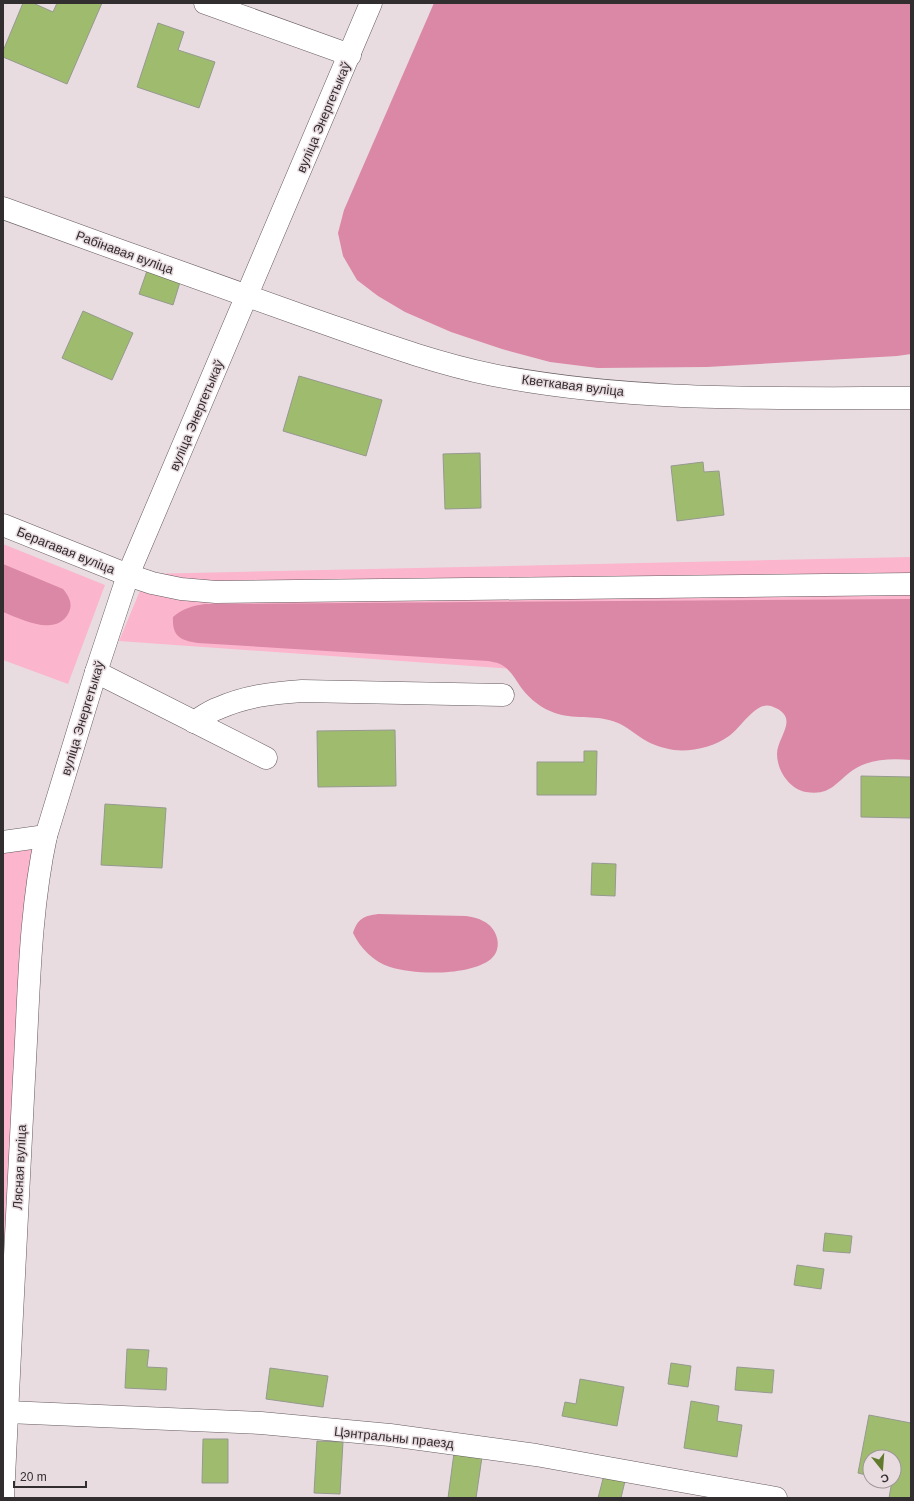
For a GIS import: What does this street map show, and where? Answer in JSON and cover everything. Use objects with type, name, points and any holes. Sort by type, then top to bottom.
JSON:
[{"type":"street","points":[[204,3],[350,55]]},
{"type":"street","name":"вуліца Энергетыкаў","points":[[46,836],[96,672],[128,575],[371,3]]},
{"type":"street","name":"Рабінавая вуліца","points":[[3,208],[247,296]]},
{"type":"street","name":"Кветкавая вуліца","points":[[247,296],[420,356],[492,375],[571,387],[645,394],[722,398],[911,398]]},
{"type":"street","name":"Берагавая вуліца","points":[[3,525],[152,584],[182,589],[216,592],[911,584]]},
{"type":"street","points":[[96,672],[266,758]]},
{"type":"street","points":[[194,722],[217,708],[243,699],[272,693],[302,691],[504,695]]},
{"type":"street","points":[[3,842],[46,836]]},
{"type":"street","name":"Лясная вуліца","points":[[3,1498],[15,1222],[33,920],[40,863],[46,836]]},
{"type":"street","name":"Цэнтральны праезд","points":[[7,1412],[261,1423],[390,1435],[536,1455],[776,1498]]},
{"type":"shaded area","points":[[434,3],[911,3],[911,354],[707,367],[598,368],[550,362],[502,349],[451,332],[405,312],[378,296],[357,280],[343,256],[338,233],[344,210]]},
{"type":"shaded area","points":[[3,544],[105,585],[68,684],[3,660]]},
{"type":"shaded area","points":[[911,557],[911,697],[119,641],[147,574]]},
{"type":"shaded area","points":[[3,564],[63,589],[69,597],[71,606],[69,612],[63,620],[56,624],[38,624],[19,619],[3,612]]},
{"type":"shaded area","points":[[911,599],[911,760],[889,759],[873,761],[859,766],[827,790],[814,793],[806,792],[794,787],[785,778],[779,766],[777,754],[778,747],[787,721],[780,710],[771,706],[765,706],[754,711],[729,736],[717,743],[703,748],[674,750],[650,743],[623,725],[614,721],[565,716],[546,709],[537,704],[520,686],[512,674],[496,662],[198,643],[182,639],[176,633],[173,624],[173,617],[184,609],[205,604]]},
{"type":"shaded area","points":[[46,836],[3,1498],[3,842]]},
{"type":"shaded area","points":[[378,914],[466,916],[477,918],[492,928],[497,938],[497,949],[491,959],[482,965],[470,969],[442,972],[413,972],[390,967],[378,962],[368,954],[359,944],[353,933],[359,921],[365,917]]},
{"type":"building","points":[[23,3],[33,3],[53,12],[57,3],[102,3],[67,84],[3,57],[3,51]]},
{"type":"building","points":[[158,23],[184,32],[178,50],[215,62],[199,108],[137,87]]},
{"type":"building","points":[[148,268],[181,279],[173,305],[139,294]]},
{"type":"building","points":[[83,311],[133,333],[112,380],[62,358]]},
{"type":"building","points":[[299,376],[382,400],[366,456],[283,431]]},
{"type":"building","points":[[480,453],[481,508],[445,509],[443,454]]},
{"type":"building","points":[[703,462],[704,472],[719,471],[724,515],[677,521],[671,466]]},
{"type":"building","points":[[395,730],[396,786],[318,787],[317,731]]},
{"type":"building","points":[[584,751],[597,751],[596,795],[537,795],[537,762],[584,762]]},
{"type":"building","points":[[861,776],[911,777],[911,818],[861,817]]},
{"type":"building","points":[[105,804],[166,808],[162,868],[101,865]]},
{"type":"building","points":[[592,863],[616,864],[615,896],[591,895]]},
{"type":"building","points":[[825,1233],[852,1236],[850,1253],[823,1251]]},
{"type":"building","points":[[797,1265],[824,1269],[821,1289],[794,1285]]},
{"type":"building","points":[[127,1349],[149,1350],[147,1367],[167,1368],[166,1390],[125,1388]]},
{"type":"building","points":[[671,1363],[691,1366],[688,1387],[668,1384]]},
{"type":"building","points":[[737,1367],[774,1370],[772,1393],[735,1390]]},
{"type":"building","points":[[270,1368],[328,1376],[323,1407],[266,1399]]},
{"type":"building","points":[[580,1379],[624,1387],[617,1426],[562,1416],[565,1402],[576,1404]]},
{"type":"building","points":[[691,1401],[719,1406],[717,1421],[742,1425],[737,1457],[684,1448]]},
{"type":"building","points":[[869,1415],[911,1423],[911,1498],[889,1498],[891,1489],[902,1489],[902,1449],[863,1449]]},
{"type":"building","points":[[203,1439],[228,1439],[228,1483],[202,1483]]},
{"type":"building","points":[[317,1441],[343,1442],[340,1494],[314,1493]]},
{"type":"building","points":[[862,1452],[862,1474],[858,1473]]},
{"type":"building","points":[[454,1453],[482,1457],[476,1498],[448,1498]]},
{"type":"building","points":[[604,1475],[625,1481],[621,1498],[598,1498]]}]
